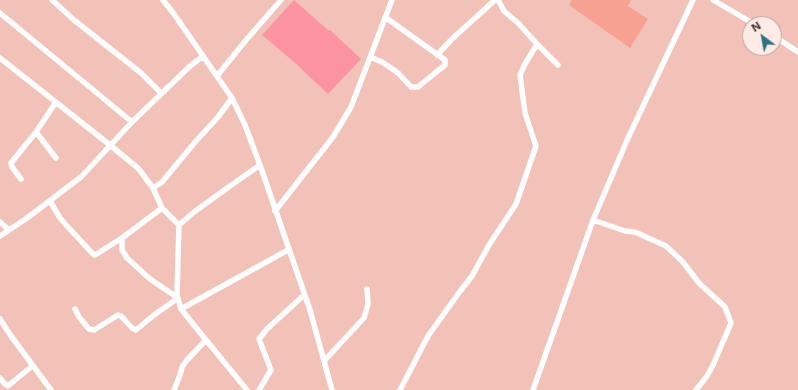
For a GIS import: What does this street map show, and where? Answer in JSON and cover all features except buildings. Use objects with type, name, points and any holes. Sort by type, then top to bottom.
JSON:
[{"type":"street","points":[[52,0],[74,20],[141,73],[161,93]]},
{"type":"street","points":[[163,0],[232,98],[245,125],[310,310],[332,390]]},
{"type":"street","points":[[217,76],[281,0]]},
{"type":"street","points":[[275,211],[333,137],[351,107],[392,0]]},
{"type":"street","points":[[437,55],[452,38],[497,0],[504,10],[558,65]]},
{"type":"street","points":[[533,390],[593,220],[628,138],[693,0]]},
{"type":"street","points":[[713,0],[742,17]]},
{"type":"street","points":[[0,13],[132,122]]},
{"type":"street","points":[[370,56],[400,74],[411,87],[418,87],[445,65],[445,60],[385,17]]},
{"type":"street","points":[[782,41],[798,52]]},
{"type":"street","points":[[400,390],[428,336],[472,276],[516,204],[536,146],[525,114],[520,75],[537,44]]},
{"type":"street","points":[[0,236],[27,218],[81,177],[110,144],[161,93],[203,56]]},
{"type":"street","points":[[0,58],[110,144],[138,168],[153,188],[162,208],[179,225],[178,298],[181,308],[247,390]]},
{"type":"street","points":[[153,188],[162,182],[218,117],[232,98]]},
{"type":"street","points":[[21,180],[12,167],[11,162],[36,132],[56,102]]},
{"type":"street","points":[[36,132],[56,158]]},
{"type":"street","points":[[179,225],[194,212],[260,165]]},
{"type":"street","points":[[50,201],[66,226],[93,254],[96,255],[122,238],[162,208]]},
{"type":"street","points":[[593,220],[624,231],[635,232],[666,246],[683,262],[699,283],[725,308],[731,323],[713,365],[707,376],[696,390]]},
{"type":"street","points":[[0,222],[9,230]]},
{"type":"street","points":[[122,238],[122,250],[127,258],[150,279],[178,298]]},
{"type":"street","points":[[181,308],[288,250]]},
{"type":"street","points":[[324,361],[364,318],[368,304],[367,288]]},
{"type":"street","points":[[259,390],[271,370],[259,339],[266,329],[304,295]]},
{"type":"street","points":[[75,309],[79,318],[89,329],[94,330],[118,315],[136,330],[178,298]]},
{"type":"street","points":[[0,319],[32,366],[51,390]]},
{"type":"street","points":[[174,390],[182,367],[206,340]]},
{"type":"street","points":[[0,378],[8,386],[32,366]]},
{"type":"shaded area","points":[[572,0],[631,0],[628,6],[648,19],[630,48],[569,5]]}]
